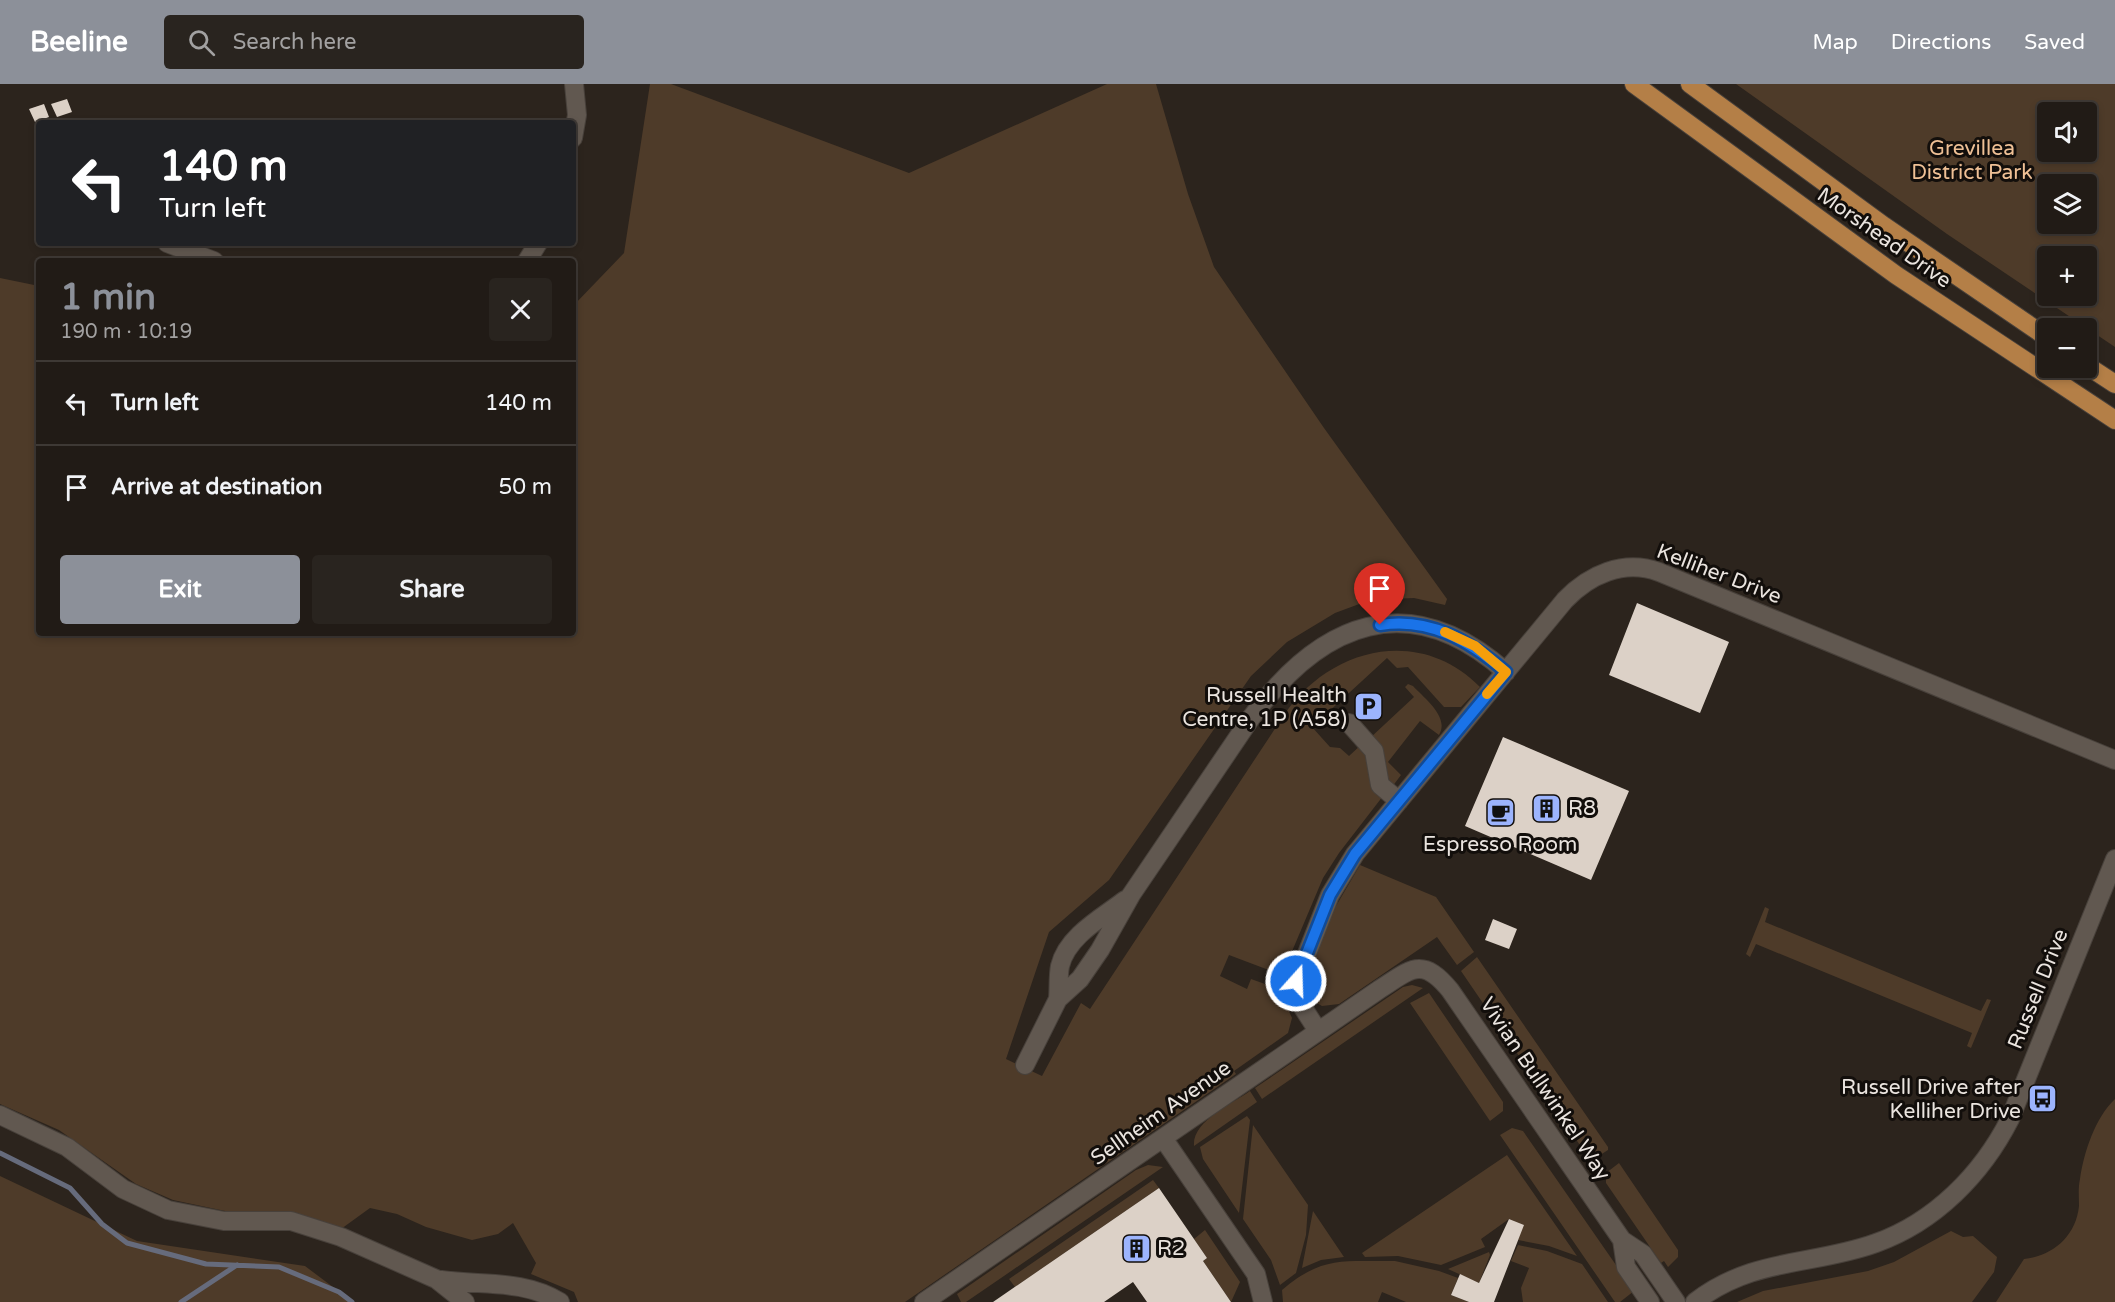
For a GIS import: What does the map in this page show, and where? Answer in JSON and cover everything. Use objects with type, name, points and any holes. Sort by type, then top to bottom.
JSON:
[{"type":"main road","name":"Morshead Drive","points":[[1634,84],[1896,275],[2115,420]]},
{"type":"main road","name":"Morshead Drive","points":[[1690,84],[1884,226],[2037,330]]},
{"type":"main road","points":[[2097,372],[2115,384]]},
{"type":"street","points":[[574,84],[576,121]]},
{"type":"street","points":[[175,246],[205,258]]},
{"type":"street","name":"Kelliher Drive","points":[[1318,1031],[1296,994],[1298,971],[1341,876],[1399,801],[1565,600],[1584,582],[1609,571],[1646,568],[2115,760]]},
{"type":"street","points":[[1025,1065],[1058,999],[1082,976],[1110,934],[1131,895],[1270,693],[1295,667],[1322,648],[1348,635],[1380,625],[1419,624],[1467,641],[1506,672]]},
{"type":"street","points":[[1349,723],[1372,749],[1380,785],[1399,801]]},
{"type":"street","name":"Russell Drive","points":[[1695,1302],[1726,1283],[1754,1270],[1875,1244],[1925,1217],[1952,1196],[1997,1144],[2010,1119],[2115,859]]},
{"type":"street","points":[[1058,999],[1060,967],[1069,948],[1085,931],[1131,895]]},
{"type":"street","name":"Sellheim Avenue","points":[[924,1302],[1408,971],[1416,968],[1426,969]]},
{"type":"street","name":"Vivian Bullwinkel Way","points":[[1426,969],[1442,980],[1454,995],[1622,1240],[1644,1254],[1676,1302]]},
{"type":"street","points":[[0,1115],[67,1147],[123,1189],[168,1210],[224,1221],[291,1221],[341,1237],[436,1279],[465,1302]]},
{"type":"street","points":[[1163,1138],[1256,1274],[1263,1302]]},
{"type":"street","name":"Vivian Bullwinkel Way","points":[[1622,1240],[1626,1267],[1650,1302]]},
{"type":"street","points":[[436,1279],[519,1286],[543,1293],[560,1302]]},
{"type":"green space","points":[[650,84],[671,84],[909,173],[1107,84],[1156,84],[1188,194],[1214,267],[1324,428],[1447,599],[1445,605],[1414,598],[1390,599],[1362,603],[1335,613],[1287,642],[1251,676],[1109,880],[1049,932],[1006,1059],[1042,1076],[1081,1003],[1090,1009],[1284,715],[1303,692],[1325,674],[1350,660],[1376,653],[1403,651],[1430,656],[1456,668],[1480,687],[1461,707],[1444,707],[1408,667],[1397,668],[1387,658],[1312,727],[1330,747],[1340,748],[1349,756],[1362,744],[1383,796],[1339,853],[1323,878],[1282,975],[1229,955],[1220,976],[1247,989],[1251,979],[1279,989],[1292,1018],[1288,1033],[1234,1071],[1236,1074],[905,1302],[578,1302],[574,1292],[531,1274],[536,1263],[513,1223],[498,1234],[472,1240],[426,1227],[397,1214],[370,1208],[341,1229],[273,1213],[225,1211],[173,1200],[136,1184],[59,1130],[0,1104],[0,278],[36,285],[36,636],[576,636],[576,303],[624,253]]},
{"type":"green space","name":"Grevillea District Park","points":[[1736,84],[2115,84],[2115,347],[2097,335],[2097,318],[2072,318],[2054,306],[2097,306],[2097,246],[2037,246],[2037,295],[1947,234]]},
{"type":"green space","points":[[1408,684],[1413,686],[1434,708],[1439,715],[1441,728],[1439,735],[1420,721],[1388,762],[1401,775],[1392,787],[1388,785],[1370,738],[1414,697],[1405,687]]},
{"type":"green space","points":[[1360,865],[1436,897],[1474,952],[1457,965],[1437,937],[1339,1004],[1322,1006],[1310,999],[1305,987],[1307,976],[1336,906]]},
{"type":"green space","points":[[1765,907],[1769,909],[1765,922],[1981,1011],[1987,999],[1991,1000],[1971,1048],[1967,1046],[1972,1033],[1756,944],[1750,957],[1746,954]]},
{"type":"green space","points":[[1477,957],[1608,1150],[1597,1157],[1586,1154],[1461,971]]},
{"type":"green space","points":[[1412,985],[1423,988],[1262,1099],[1255,1088],[1403,987]]},
{"type":"green space","points":[[1429,993],[1503,1102],[1503,1111],[1490,1121],[1410,1003]]},
{"type":"green space","points":[[1250,1091],[1257,1102],[1194,1146],[1195,1137],[1206,1121]]},
{"type":"green space","points":[[2115,1099],[2115,1302],[1996,1302],[2024,1259],[2053,1249],[2061,1243],[2073,1227],[2079,1206],[2079,1182],[2088,1147],[2096,1126]]},
{"type":"green space","points":[[1247,1116],[1250,1120],[1239,1213],[1203,1159],[1200,1147]]},
{"type":"green space","points":[[1253,1125],[1308,1205],[1306,1235],[1296,1273],[1280,1285],[1271,1260],[1243,1219]]},
{"type":"green space","points":[[1512,1128],[1523,1131],[1634,1291],[1620,1302],[1615,1302],[1500,1135]]},
{"type":"green space","points":[[1507,1155],[1577,1256],[1549,1246],[1518,1240],[1523,1225],[1509,1219],[1481,1239],[1485,1247],[1441,1265],[1398,1256],[1365,1257],[1362,1253]]},
{"type":"green space","points":[[1619,1163],[1678,1250],[1678,1257],[1668,1267],[1664,1261],[1661,1263],[1606,1183],[1606,1173]]},
{"type":"green space","points":[[1148,1165],[1163,1167],[966,1302],[961,1302],[957,1294],[1136,1170]]},
{"type":"green space","points":[[0,1176],[137,1241],[305,1266],[353,1302],[0,1302]]},
{"type":"green space","points":[[1153,1180],[1159,1188],[1015,1287],[1009,1279]]},
{"type":"green space","points":[[1313,1211],[1344,1257],[1321,1260],[1302,1268]]},
{"type":"green space","points":[[1205,1230],[1240,1282],[1231,1302],[1203,1261],[1207,1258],[1194,1239]]},
{"type":"green space","points":[[1951,1231],[1963,1237],[1973,1236],[1997,1257],[1994,1272],[1972,1302],[1737,1302],[1763,1291],[1868,1271],[1894,1262]]},
{"type":"green space","points":[[1518,1245],[1547,1251],[1582,1264],[1608,1302],[1523,1302],[1521,1288],[1529,1268],[1511,1261]]},
{"type":"green space","points":[[1489,1252],[1490,1255],[1479,1283],[1448,1269]]},
{"type":"green space","points":[[1348,1261],[1395,1261],[1439,1271],[1458,1278],[1451,1295],[1469,1302],[1406,1302],[1382,1292],[1378,1302],[1283,1302],[1282,1290],[1310,1271],[1322,1266]]},
{"type":"building","points":[[67,99],[72,112],[57,117],[51,104]]},
{"type":"building","points":[[44,104],[49,117],[35,122],[29,109]]},
{"type":"building","points":[[1637,603],[1729,642],[1700,713],[1609,675]]},
{"type":"building","name":"R8","points":[[1503,737],[1629,791],[1591,880],[1465,826]]},
{"type":"building","points":[[1493,919],[1517,929],[1509,949],[1485,940]]},
{"type":"building","name":"R2","points":[[1159,1188],[1207,1258],[1203,1261],[1231,1302],[1147,1302],[1133,1282],[1104,1302],[993,1302]]},
{"type":"building","points":[[1509,1219],[1524,1225],[1494,1302],[1469,1302],[1451,1295],[1460,1274],[1479,1283]]},
{"type":"waterway","points":[[0,1153],[70,1188],[102,1224],[127,1243],[206,1264],[279,1267],[339,1292],[352,1302]]},
{"type":"waterway","points":[[181,1302],[237,1265]]},
{"type":"slow traffic","points":[[1445,632],[1475,646],[1506,672],[1487,694]]},
{"type":"place","name":"Russell Health Centre, 1P (A58)","points":[[1368,707]]},
{"type":"place","name":"R8","points":[[1547,808]]},
{"type":"place","name":"Espresso Room","points":[[1500,813]]},
{"type":"place","name":"Russell Drive after Kelliher Drive","points":[[2042,1099]]},
{"type":"place","name":"R2","points":[[1136,1248]]},
{"type":"route","points":[[1296,981],[1298,971],[1330,895],[1355,854],[1506,672],[1475,646],[1448,633],[1419,624],[1380,625]]}]
